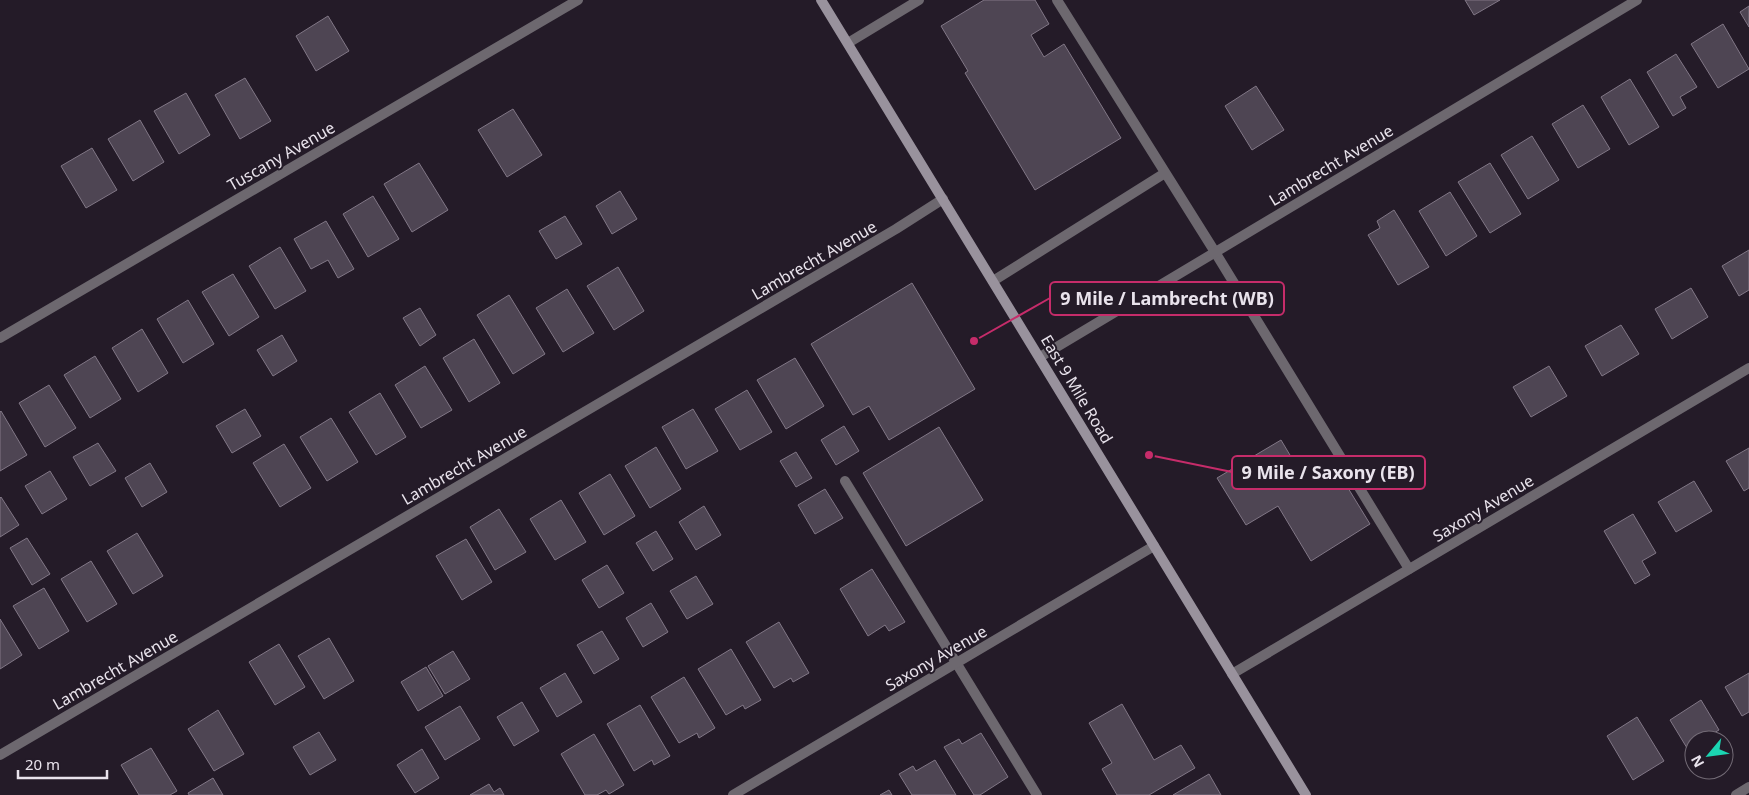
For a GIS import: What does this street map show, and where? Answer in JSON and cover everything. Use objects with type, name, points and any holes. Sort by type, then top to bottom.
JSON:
[{"type":"main road","name":"East 9 Mile Road","points":[[821,0],[1306,795]]},
{"type":"street","name":"Tuscany Avenue","points":[[0,338],[578,0]]},
{"type":"street","points":[[848,43],[919,0]]},
{"type":"street","points":[[1057,0],[1215,252],[1409,569]]},
{"type":"street","name":"Lambrecht Avenue","points":[[1040,357],[1637,0]]},
{"type":"street","points":[[993,281],[1166,173]]},
{"type":"street","name":"Lambrecht Avenue","points":[[0,755],[879,239],[943,199]]},
{"type":"street","name":"Saxony Avenue","points":[[1232,674],[1749,368]]},
{"type":"street","points":[[845,481],[1038,795]]},
{"type":"street","name":"Saxony Avenue","points":[[733,795],[1154,546]]},
{"type":"street","points":[[1736,795],[1749,787]]},
{"type":"building","points":[[984,0],[1035,0],[1049,24],[1031,35],[1044,57],[1064,44],[1121,138],[1035,190],[965,73],[968,71],[941,26]]},
{"type":"building","points":[[1465,0],[1500,0],[1474,15]]},
{"type":"building","points":[[1749,6],[1749,27],[1740,12]]},
{"type":"building","points":[[328,16],[349,51],[316,71],[296,36]]},
{"type":"building","points":[[1723,24],[1749,69],[1718,88],[1691,44]]},
{"type":"building","points":[[1676,54],[1697,87],[1680,97],[1686,108],[1673,116],[1647,72]]},
{"type":"building","points":[[245,78],[271,121],[240,139],[215,95]]},
{"type":"building","points":[[1630,79],[1659,127],[1629,145],[1601,97]]},
{"type":"building","points":[[1256,86],[1284,130],[1252,150],[1225,106]]},
{"type":"building","points":[[186,93],[210,135],[179,154],[154,111]]},
{"type":"building","points":[[1583,105],[1610,149],[1578,168],[1552,124]]},
{"type":"building","points":[[513,109],[542,155],[507,177],[478,130]]},
{"type":"building","points":[[140,120],[164,162],[133,181],[108,139]]},
{"type":"building","points":[[1532,136],[1559,180],[1528,199],[1501,155]]},
{"type":"building","points":[[92,148],[117,190],[86,208],[61,166]]},
{"type":"building","points":[[419,163],[448,210],[412,232],[384,184]]},
{"type":"building","points":[[1490,163],[1521,214],[1490,233],[1458,182]]},
{"type":"building","points":[[620,191],[637,219],[612,234],[596,206]]},
{"type":"building","points":[[1450,192],[1477,236],[1446,256],[1419,211]]},
{"type":"building","points":[[373,196],[399,239],[368,257],[343,214]]},
{"type":"building","points":[[1394,210],[1429,267],[1398,285],[1368,235],[1380,228],[1377,221]]},
{"type":"building","points":[[565,216],[582,244],[556,259],[539,231]]},
{"type":"building","points":[[326,221],[354,269],[338,278],[328,260],[311,269],[294,239]]},
{"type":"building","points":[[280,247],[306,291],[275,309],[249,266]]},
{"type":"building","points":[[1749,250],[1749,290],[1739,296],[1722,266]]},
{"type":"building","points":[[618,267],[644,311],[614,330],[587,286]]},
{"type":"building","points":[[233,274],[259,317],[229,336],[202,292]]},
{"type":"building","points":[[912,283],[975,389],[889,440],[869,406],[853,415],[811,344]]},
{"type":"building","points":[[1691,288],[1708,317],[1672,339],[1655,309]]},
{"type":"building","points":[[567,289],[594,333],[563,352],[536,308]]},
{"type":"building","points":[[509,295],[545,354],[513,374],[477,315]]},
{"type":"building","points":[[188,300],[214,344],[183,363],[157,319]]},
{"type":"building","points":[[420,308],[436,335],[420,346],[403,318]]},
{"type":"building","points":[[1621,325],[1639,354],[1602,376],[1585,346]]},
{"type":"building","points":[[142,329],[168,373],[138,392],[112,348]]},
{"type":"building","points":[[282,335],[297,361],[273,376],[257,350]]},
{"type":"building","points":[[474,339],[500,383],[469,402],[443,358]]},
{"type":"building","points":[[95,356],[121,399],[90,418],[64,375]]},
{"type":"building","points":[[795,358],[824,406],[786,429],[757,380]]},
{"type":"building","points":[[425,366],[452,410],[421,428],[395,385]]},
{"type":"building","points":[[1549,366],[1567,396],[1531,417],[1513,387]]},
{"type":"building","points":[[49,385],[76,428],[45,447],[19,403]]},
{"type":"building","points":[[747,390],[772,432],[740,450],[715,409]]},
{"type":"building","points":[[380,393],[406,437],[376,455],[349,412]]},
{"type":"building","points":[[245,409],[261,436],[232,453],[216,426]]},
{"type":"building","points":[[693,409],[718,451],[686,469],[662,427]]},
{"type":"building","points":[[0,412],[27,455],[0,471]]},
{"type":"building","points":[[331,418],[358,462],[327,481],[300,437]]},
{"type":"building","points":[[844,426],[859,451],[836,465],[821,440]]},
{"type":"building","points":[[939,427],[983,500],[906,546],[863,473]]},
{"type":"building","points":[[1281,440],[1309,487],[1337,470],[1370,524],[1311,561],[1278,506],[1246,525],[1217,478]]},
{"type":"building","points":[[98,443],[116,471],[90,486],[73,457]]},
{"type":"building","points":[[284,444],[311,488],[280,507],[253,463]]},
{"type":"building","points":[[656,447],[681,489],[650,508],[625,466]]},
{"type":"building","points":[[1749,448],[1749,488],[1744,491],[1726,461]]},
{"type":"building","points":[[796,452],[812,478],[796,487],[780,461]]},
{"type":"building","points":[[150,463],[167,492],[142,507],[125,478]]},
{"type":"building","points":[[50,471],[67,499],[42,514],[25,486]]},
{"type":"building","points":[[610,474],[635,516],[604,535],[579,493]]},
{"type":"building","points":[[1694,481],[1712,511],[1676,532],[1658,502]]},
{"type":"building","points":[[825,489],[843,518],[815,534],[798,505]]},
{"type":"building","points":[[0,498],[19,525],[0,537]]},
{"type":"building","points":[[561,500],[586,542],[555,560],[530,519]]},
{"type":"building","points":[[704,506],[721,535],[696,550],[679,522]]},
{"type":"building","points":[[499,509],[526,552],[495,570],[470,527]]},
{"type":"building","points":[[1633,514],[1656,553],[1642,561],[1650,575],[1635,584],[1604,531]]},
{"type":"building","points":[[656,531],[673,559],[653,571],[636,543]]},
{"type":"building","points":[[137,533],[163,576],[133,594],[107,551]]},
{"type":"building","points":[[27,538],[50,574],[32,585],[10,548]]},
{"type":"building","points":[[466,539],[492,582],[462,600],[436,556]]},
{"type":"building","points":[[91,561],[117,604],[87,622],[61,579]]},
{"type":"building","points":[[607,565],[624,593],[599,608],[582,580]]},
{"type":"building","points":[[872,569],[905,622],[889,631],[885,625],[868,636],[840,589]]},
{"type":"building","points":[[696,576],[713,604],[687,619],[670,591]]},
{"type":"building","points":[[44,588],[69,631],[39,649],[13,606]]},
{"type":"building","points":[[651,603],[668,632],[643,647],[626,618]]},
{"type":"building","points":[[0,619],[22,655],[0,669]]},
{"type":"building","points":[[779,622],[809,673],[793,682],[791,678],[774,688],[746,642]]},
{"type":"building","points":[[602,631],[619,659],[594,674],[577,645]]},
{"type":"building","points":[[329,638],[354,681],[324,699],[298,656]]},
{"type":"building","points":[[279,644],[305,687],[275,705],[249,662]]},
{"type":"building","points":[[731,649],[761,700],[745,709],[743,705],[726,715],[698,669]]},
{"type":"building","points":[[453,651],[470,679],[445,694],[428,666]]},
{"type":"building","points":[[426,667],[443,696],[418,711],[401,682]]},
{"type":"building","points":[[565,673],[582,702],[557,717],[540,688]]},
{"type":"building","points":[[1749,673],[1749,712],[1742,716],[1725,687]]},
{"type":"building","points":[[684,677],[715,728],[699,738],[697,733],[679,743],[651,697]]},
{"type":"building","points":[[1701,700],[1719,730],[1684,730],[1684,743],[1670,720]]},
{"type":"building","points":[[522,702],[539,731],[514,746],[497,717]]},
{"type":"building","points":[[1122,704],[1154,760],[1181,745],[1195,768],[1149,795],[1117,795],[1102,769],[1112,763],[1089,723]]},
{"type":"building","points":[[640,705],[670,756],[654,765],[652,760],[634,771],[607,724]]},
{"type":"building","points":[[460,706],[480,739],[445,760],[425,727]]},
{"type":"building","points":[[218,710],[244,754],[214,771],[188,729]]},
{"type":"building","points":[[1637,717],[1664,761],[1633,780],[1607,736]]},
{"type":"building","points":[[319,732],[336,760],[310,775],[293,747]]},
{"type":"building","points":[[981,733],[1008,777],[980,795],[974,795],[944,747],[959,739],[962,744]]},
{"type":"building","points":[[594,734],[624,785],[609,794],[606,790],[597,795],[585,795],[561,754]]},
{"type":"building","points":[[151,748],[177,791],[170,795],[139,795],[121,765]]},
{"type":"building","points":[[422,749],[439,778],[415,793],[397,765]]},
{"type":"building","points":[[935,760],[956,795],[912,795],[899,774],[913,766],[916,771]]},
{"type":"building","points":[[1209,774],[1221,795],[1173,795]]},
{"type":"building","points":[[213,778],[223,795],[189,795],[188,793]]},
{"type":"building","points":[[489,784],[494,792],[500,788],[504,795],[470,795]]},
{"type":"building","points":[[889,790],[892,795],[880,795]]},
{"type":"place","name":"9 Mile / Lambrecht (WB)","points":[[974,341]]},
{"type":"place","name":"9 Mile / Saxony (EB)","points":[[1149,455]]}]
